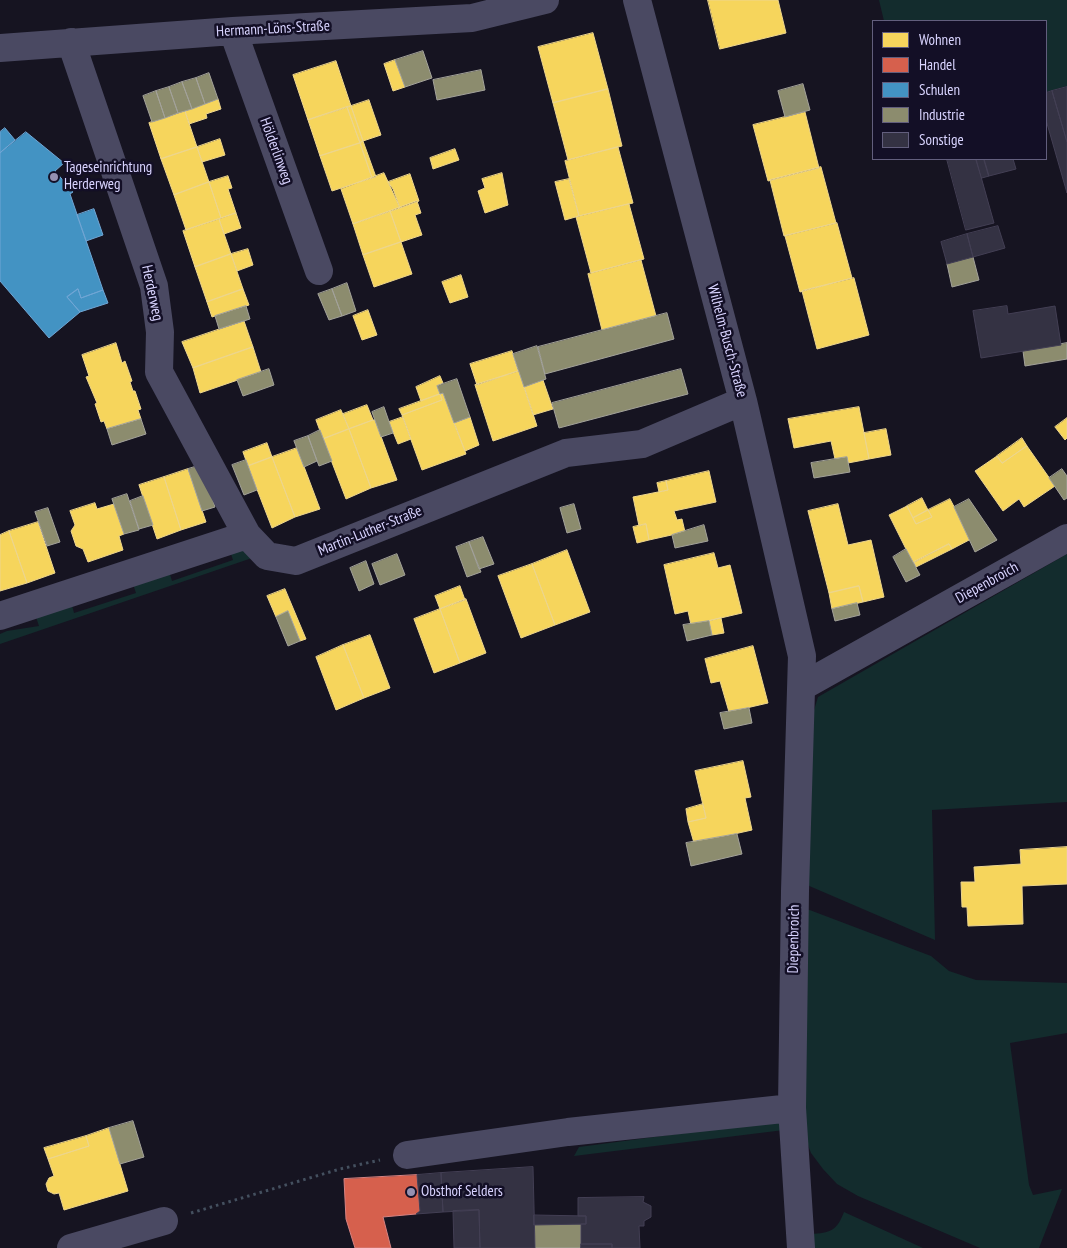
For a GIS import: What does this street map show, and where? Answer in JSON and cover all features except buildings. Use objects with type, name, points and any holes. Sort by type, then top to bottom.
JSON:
[{"type":"street","name":"Hermann-Löns-Straße","points":[[0,48],[233,31],[472,18],[545,0]]},
{"type":"street","name":"Wilhelm-Busch-Straße","points":[[637,0],[744,402],[798,629],[802,656],[802,686]]},
{"type":"street","name":"Hölderlinweg","points":[[233,31],[319,271]]},
{"type":"street","name":"Herderweg","points":[[71,42],[154,286],[160,332],[159,372],[246,535]]},
{"type":"street","name":"Martin-Luther-Straße","points":[[246,535],[267,556],[296,561],[566,453],[642,444],[744,402]]},
{"type":"street","points":[[0,616],[246,535]]},
{"type":"street","name":"Diepenbroich","points":[[801,1248],[792,1108],[795,891],[802,686],[1067,538]]},
{"type":"street","points":[[407,1155],[568,1132],[792,1108]]},
{"type":"street","points":[[71,1248],[164,1221]]},
{"type":"path","points":[[164,1221],[340,1168],[407,1155]]},
{"type":"green space","points":[[879,0],[1067,0],[1067,86],[1047,92],[1047,20],[884,20]]},
{"type":"green space","points":[[240,548],[252,558],[0,644],[0,634],[7,631],[39,626],[36,617],[72,605],[74,613],[136,593],[133,584],[169,571],[172,581],[233,560],[230,551]]},
{"type":"green space","points":[[1067,554],[1067,802],[932,810],[935,940],[807,885],[812,717],[818,697]]},
{"type":"green space","points":[[807,909],[931,956],[949,971],[976,980],[1067,983],[1067,1033],[1010,1043],[1029,1185],[1033,1195],[1062,1189],[1039,1248],[980,1248],[858,1196],[837,1184],[811,1153],[802,1129]]},
{"type":"green space","points":[[782,1120],[784,1130],[574,1156],[579,1147]]},
{"type":"green space","points":[[844,1212],[923,1248],[812,1248],[811,1234],[832,1230],[839,1223]]},
{"type":"place","name":"Tageseinrichtung Herderweg","points":[[54,177]]},
{"type":"place","name":"Obsthof Selders","points":[[411,1192]]}]
